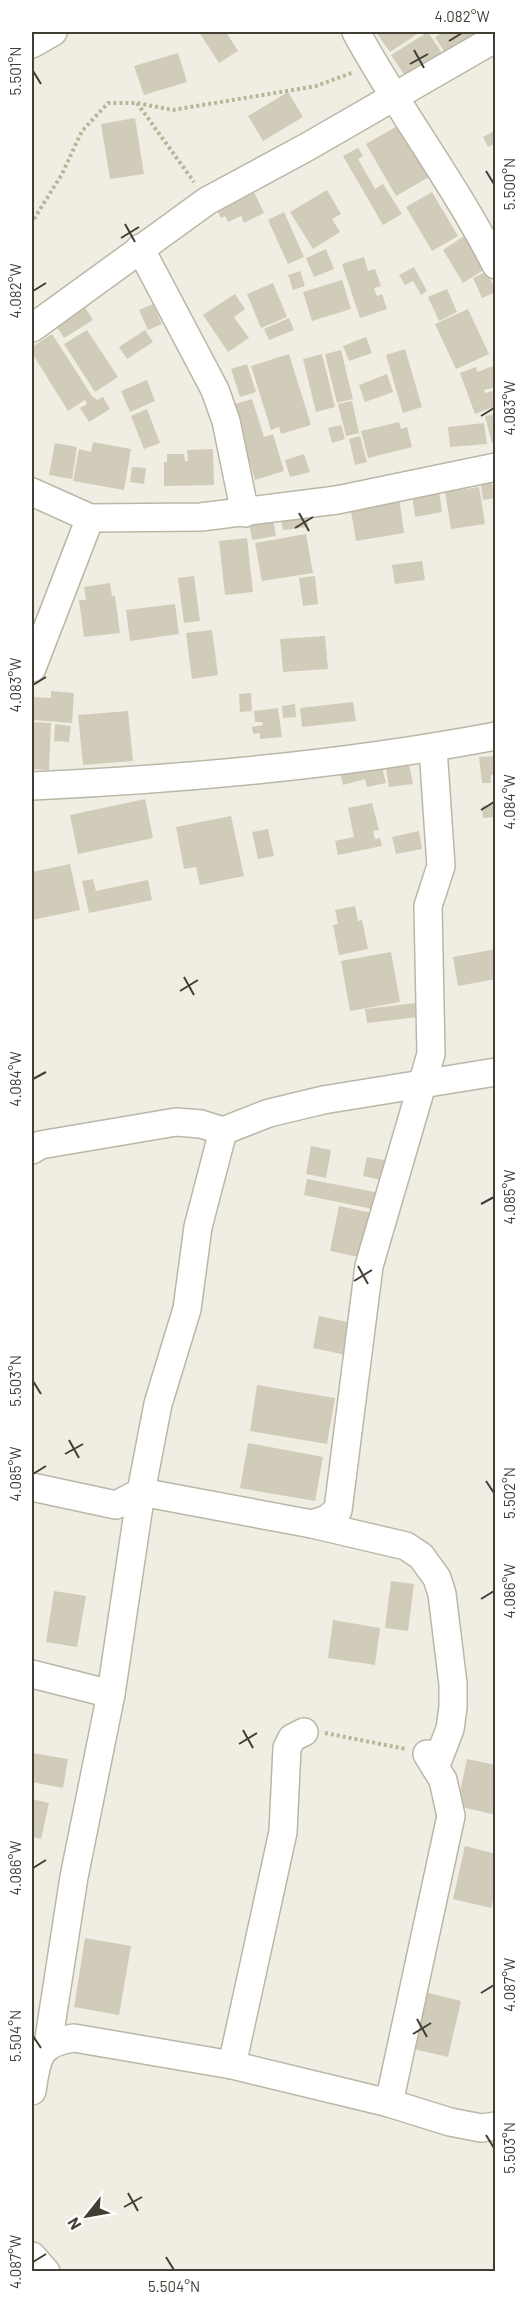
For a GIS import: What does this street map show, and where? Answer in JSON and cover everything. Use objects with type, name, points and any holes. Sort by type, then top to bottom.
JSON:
[{"type":"street","points":[[32,44],[53,32]]},
{"type":"street","points":[[356,32],[393,98],[489,234],[495,265]]},
{"type":"street","points":[[32,328],[207,201],[393,98],[495,38]]},
{"type":"street","points":[[140,248],[215,390],[226,421],[245,513]]},
{"type":"street","points":[[32,492],[90,518],[201,517],[337,500],[495,467]]},
{"type":"street","points":[[32,668],[90,518]]},
{"type":"street","points":[[32,786],[151,781],[433,748],[495,736]]},
{"type":"street","points":[[312,1524],[327,1519],[338,1510],[369,1266],[431,1054],[428,906],[441,866],[433,748]]},
{"type":"street","points":[[32,1150],[40,1145],[176,1122],[201,1124],[223,1131],[269,1113],[312,1103],[495,1072]]},
{"type":"street","points":[[48,2045],[75,1877],[111,1695],[141,1492],[158,1404],[187,1310],[198,1227],[223,1131]]},
{"type":"street","points":[[32,1486],[116,1505],[141,1492],[312,1524],[406,1546],[421,1556],[437,1578],[442,1594],[453,1684],[453,1707],[450,1729],[432,1760],[448,1795],[451,1816],[389,2103]]},
{"type":"street","points":[[32,1674],[111,1695]]},
{"type":"street","points":[[231,2066],[283,1832],[287,1748],[292,1738],[304,1732]]},
{"type":"street","points":[[32,2091],[38,2056],[48,2045],[74,2038],[231,2066],[389,2103],[450,2122],[481,2128],[495,2126]]},
{"type":"street","points":[[32,2256],[46,2271]]},
{"type":"path","points":[[34,219],[62,174],[82,131],[108,104],[137,102],[173,110],[316,86],[374,64]]},
{"type":"path","points":[[137,102],[207,201]]},
{"type":"path","points":[[304,1732],[368,1739],[432,1760]]},
{"type":"building","points":[[199,32],[226,32],[238,51],[219,63]]},
{"type":"building","points":[[376,32],[420,32],[390,52]]},
{"type":"building","points":[[428,32],[446,59],[410,83],[391,55]]},
{"type":"building","points":[[444,32],[487,32],[447,56],[435,37]]},
{"type":"building","points":[[178,53],[187,82],[144,95],[134,66]]},
{"type":"building","points":[[288,92],[303,117],[263,141],[248,116]]},
{"type":"building","points":[[135,118],[144,174],[110,179],[101,124]]},
{"type":"building","points":[[399,125],[429,177],[396,196],[366,144]]},
{"type":"building","points":[[496,130],[496,143],[488,147],[483,137]]},
{"type":"building","points":[[358,148],[363,156],[358,159],[375,189],[383,184],[402,214],[383,225],[343,156]]},
{"type":"building","points":[[253,190],[264,213],[244,223],[241,216],[228,222],[225,216],[221,218],[216,208]]},
{"type":"building","points":[[327,190],[341,214],[332,219],[340,232],[313,249],[290,212]]},
{"type":"building","points":[[432,192],[458,236],[432,251],[406,207]]},
{"type":"building","points":[[284,212],[304,257],[288,264],[268,220]]},
{"type":"building","points":[[464,236],[485,269],[463,283],[443,250]]},
{"type":"building","points":[[326,249],[334,269],[314,277],[306,258]]},
{"type":"building","points":[[364,257],[368,271],[375,269],[381,286],[374,288],[377,296],[382,294],[387,309],[360,318],[342,264]]},
{"type":"building","points":[[414,267],[427,291],[421,295],[413,281],[405,285],[399,275]]},
{"type":"building","points":[[300,271],[305,286],[293,290],[288,275]]},
{"type":"building","points":[[487,271],[496,292],[482,298],[473,278]]},
{"type":"building","points":[[342,280],[351,309],[312,321],[303,292]]},
{"type":"building","points":[[273,283],[287,317],[261,328],[247,294]]},
{"type":"building","points":[[447,289],[457,312],[439,321],[428,297]]},
{"type":"building","points":[[235,294],[245,309],[234,317],[249,338],[228,352],[203,315]]},
{"type":"building","points":[[82,303],[93,320],[64,338],[53,321]]},
{"type":"building","points":[[153,304],[162,324],[148,330],[139,310]]},
{"type":"building","points":[[468,309],[489,354],[456,369],[435,324]]},
{"type":"building","points":[[289,318],[294,330],[269,340],[264,329]]},
{"type":"building","points":[[87,330],[118,377],[95,392],[64,344]]},
{"type":"building","points":[[145,330],[153,342],[127,359],[119,347]]},
{"type":"building","points":[[52,334],[92,396],[97,400],[103,397],[110,409],[89,422],[80,408],[87,404],[85,400],[68,411],[32,353],[32,347]]},
{"type":"building","points":[[366,337],[372,353],[349,361],[343,346]]},
{"type":"building","points":[[405,349],[422,407],[403,413],[386,355]]},
{"type":"building","points":[[341,350],[353,399],[337,403],[325,354]]},
{"type":"building","points":[[289,354],[311,425],[281,434],[279,427],[271,430],[251,366]]},
{"type":"building","points":[[322,354],[335,407],[316,412],[303,359]]},
{"type":"building","points":[[247,364],[256,392],[240,397],[231,369]]},
{"type":"building","points":[[496,365],[496,387],[484,390],[485,393],[492,391],[496,406],[475,414],[460,373],[476,367],[477,372]]},
{"type":"building","points":[[387,374],[393,392],[365,402],[359,385]]},
{"type":"building","points":[[147,380],[155,401],[130,412],[121,391]]},
{"type":"building","points":[[252,399],[264,437],[273,434],[284,471],[255,480],[232,405]]},
{"type":"building","points":[[352,401],[359,433],[346,436],[338,404]]},
{"type":"building","points":[[147,409],[160,443],[144,449],[131,416]]},
{"type":"building","points":[[496,414],[496,442],[492,443],[485,416]]},
{"type":"building","points":[[399,422],[401,429],[407,427],[412,447],[368,458],[361,431]]},
{"type":"building","points":[[484,423],[487,444],[450,447],[448,427]]},
{"type":"building","points":[[341,425],[345,439],[332,443],[328,428]]},
{"type":"building","points":[[360,436],[367,462],[355,465],[349,439]]},
{"type":"building","points":[[93,442],[131,449],[124,490],[73,481],[79,449],[91,452]]},
{"type":"building","points":[[55,443],[77,447],[72,479],[49,475]]},
{"type":"building","points":[[213,449],[214,485],[164,486],[164,462],[167,462],[167,454],[184,454],[185,461],[188,461],[187,450]]},
{"type":"building","points":[[304,454],[310,472],[290,477],[285,460]]},
{"type":"building","points":[[132,467],[146,468],[144,484],[130,482]]},
{"type":"building","points":[[490,471],[494,498],[483,500],[481,484]]},
{"type":"building","points":[[479,487],[485,524],[451,529],[445,492]]},
{"type":"building","points":[[439,491],[442,512],[415,517],[412,495]]},
{"type":"building","points":[[399,497],[404,533],[356,541],[350,505]]},
{"type":"building","points":[[306,510],[308,527],[283,530],[280,514]]},
{"type":"building","points":[[272,512],[276,536],[252,540],[248,516]]},
{"type":"building","points":[[306,534],[313,573],[262,581],[255,543]]},
{"type":"building","points":[[247,538],[253,592],[225,595],[219,541]]},
{"type":"building","points":[[422,561],[425,580],[395,584],[392,565]]},
{"type":"building","points":[[194,576],[200,621],[184,623],[178,578]]},
{"type":"building","points":[[315,576],[318,604],[303,606],[299,578]]},
{"type":"building","points":[[110,583],[112,596],[115,596],[120,633],[84,637],[79,600],[86,600],[84,587]]},
{"type":"building","points":[[175,604],[179,634],[130,641],[126,610]]},
{"type":"building","points":[[212,630],[218,675],[192,679],[186,633]]},
{"type":"building","points":[[325,636],[328,669],[283,672],[280,639]]},
{"type":"building","points":[[51,691],[74,693],[72,723],[32,720],[33,697],[51,698]]},
{"type":"building","points":[[251,693],[252,711],[240,712],[239,694]]},
{"type":"building","points":[[353,702],[356,721],[302,727],[300,708]]},
{"type":"building","points":[[295,704],[296,717],[283,718],[282,706]]},
{"type":"building","points":[[278,708],[282,737],[260,739],[260,733],[253,734],[252,727],[263,725],[262,722],[255,722],[254,711]]},
{"type":"building","points":[[128,711],[133,761],[83,765],[78,715]]},
{"type":"building","points":[[32,722],[51,723],[49,770],[32,769]]},
{"type":"building","points":[[55,724],[71,726],[69,742],[54,741]]},
{"type":"building","points":[[496,756],[496,774],[491,775],[491,783],[482,783],[479,757]]},
{"type":"building","points":[[380,759],[386,783],[367,787],[365,779],[343,785],[339,769]]},
{"type":"building","points":[[384,759],[408,760],[413,784],[389,787]]},
{"type":"building","points":[[145,799],[153,838],[78,854],[70,815]]},
{"type":"building","points":[[372,803],[379,830],[373,831],[375,839],[380,838],[382,846],[338,855],[335,841],[354,837],[348,808]]},
{"type":"building","points":[[496,804],[496,817],[483,818],[482,806]]},
{"type":"building","points":[[231,816],[244,876],[200,885],[196,867],[184,869],[176,827]]},
{"type":"building","points":[[268,829],[274,856],[258,859],[252,832]]},
{"type":"building","points":[[419,831],[422,849],[396,854],[392,837]]},
{"type":"building","points":[[70,864],[80,910],[32,920],[32,872]]},
{"type":"building","points":[[93,879],[96,891],[148,880],[152,900],[89,913],[82,881]]},
{"type":"building","points":[[355,906],[358,921],[362,920],[368,949],[339,955],[333,925],[338,924],[335,910]]},
{"type":"building","points":[[496,949],[496,979],[458,986],[453,957]]},
{"type":"building","points":[[391,952],[400,1002],[350,1011],[341,961]]},
{"type":"building","points":[[416,1003],[418,1017],[367,1023],[365,1009]]},
{"type":"building","points":[[311,1146],[331,1150],[326,1178],[306,1174]]},
{"type":"building","points":[[367,1157],[390,1161],[386,1181],[363,1176]]},
{"type":"building","points":[[307,1179],[380,1193],[377,1210],[304,1195]]},
{"type":"building","points":[[339,1206],[372,1213],[363,1258],[330,1251]]},
{"type":"building","points":[[319,1316],[352,1323],[346,1355],[313,1348]]},
{"type":"building","points":[[257,1385],[335,1398],[327,1444],[250,1431]]},
{"type":"building","points":[[248,1443],[323,1457],[315,1501],[240,1488]]},
{"type":"building","points":[[391,1581],[414,1584],[408,1631],[385,1628]]},
{"type":"building","points":[[54,1591],[86,1596],[77,1647],[46,1642]]},
{"type":"building","points":[[333,1620],[380,1628],[375,1665],[328,1658]]},
{"type":"building","points":[[32,1753],[68,1759],[63,1788],[32,1782]]},
{"type":"building","points":[[467,1759],[496,1765],[496,1815],[457,1806]]},
{"type":"building","points":[[32,1799],[49,1803],[41,1839],[32,1837]]},
{"type":"building","points":[[465,1846],[496,1854],[496,1890],[491,1908],[453,1899]]},
{"type":"building","points":[[85,1938],[131,1946],[119,2015],[74,2007]]},
{"type":"building","points":[[421,1991],[461,2001],[448,2057],[409,2048]]}]
